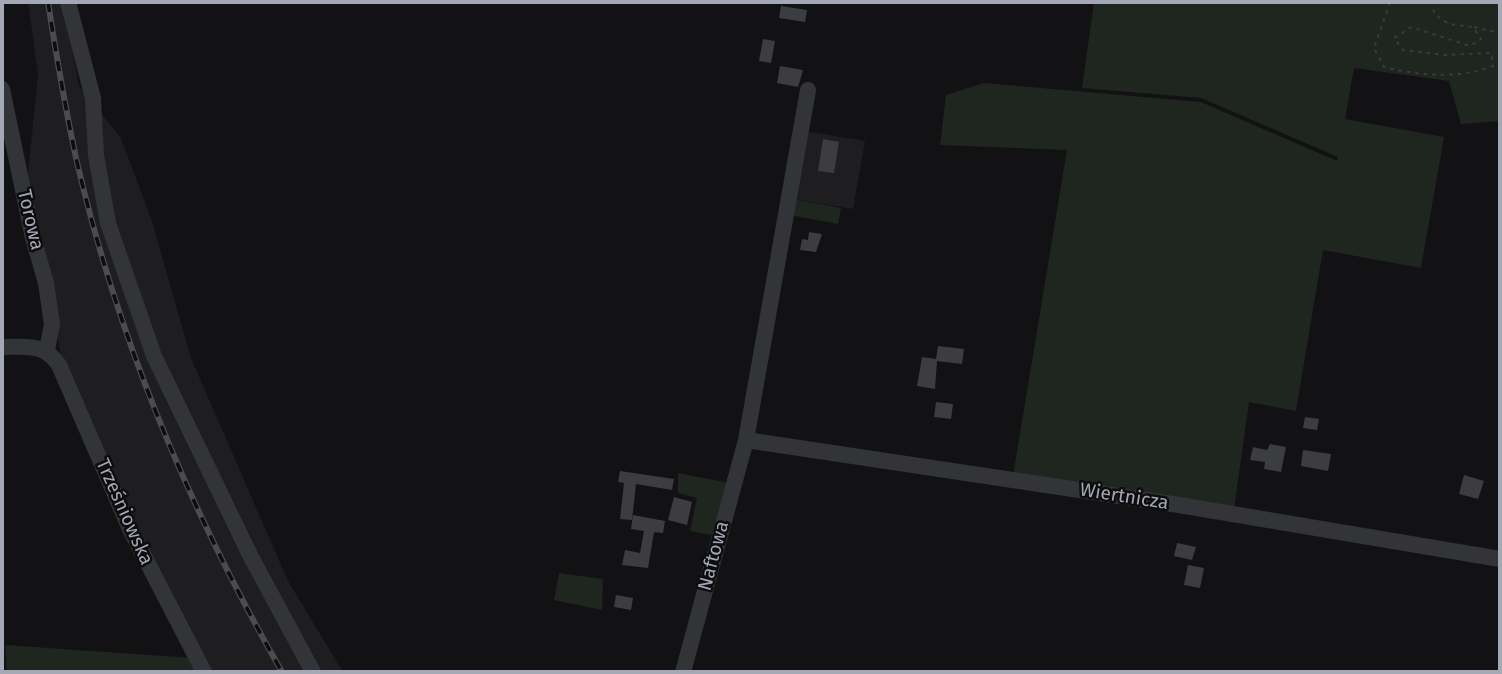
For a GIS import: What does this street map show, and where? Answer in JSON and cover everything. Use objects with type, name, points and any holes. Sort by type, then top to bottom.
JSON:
[{"type":"street","points":[[68,2],[93,98],[96,155],[108,223],[154,356],[250,555],[313,672]]},
{"type":"street","name":"Torowa","points":[[2,89],[33,238],[46,283],[52,324],[47,350]]},
{"type":"street","name":"Naftowa","points":[[683,672],[746,440],[808,90]]},
{"type":"street","points":[[2,347],[30,346],[47,350]]},
{"type":"street","name":"Trześniowska","points":[[47,350],[60,365],[130,529],[204,672]]},
{"type":"street","name":"Wiertnicza","points":[[746,440],[1180,505],[1500,559]]},
{"type":"path","points":[[1390,2],[1374,48],[1384,67],[1413,74],[1470,74],[1493,66],[1500,67]]},
{"type":"path","points":[[1433,2],[1434,14],[1449,24],[1500,33]]},
{"type":"path","points":[[1473,27],[1481,39],[1470,46],[1411,27],[1394,38],[1403,50],[1446,55],[1491,53],[1493,66]]},
{"type":"shaded area","points":[[28,2],[63,2],[79,86],[121,138],[152,221],[191,358],[288,581],[343,672],[209,672],[143,546],[64,367],[26,194],[38,74]]},
{"type":"shaded area","points":[[1094,2],[1500,2],[1500,121],[1461,124],[1449,81],[1354,68],[1345,119],[1444,137],[1421,268],[1323,250],[1296,411],[1249,402],[1234,509],[1013,476],[1067,150],[940,145],[946,95],[984,83],[1201,102],[1337,161],[1338,157],[1201,98],[1082,88]]},
{"type":"shaded area","points":[[805,131],[865,141],[853,209],[792,199]]},
{"type":"shaded area","points":[[792,199],[841,208],[838,224],[789,215]]},
{"type":"shaded area","points":[[678,473],[729,483],[717,536],[690,531],[697,498],[678,493]]},
{"type":"shaded area","points":[[559,573],[603,579],[602,610],[554,600]]},
{"type":"shaded area","points":[[5,645],[192,658],[199,672],[7,672]]},
{"type":"building","points":[[781,6],[807,10],[805,22],[779,18]]},
{"type":"building","points":[[763,39],[775,41],[771,63],[759,61]]},
{"type":"building","points":[[780,66],[803,70],[798,87],[777,83]]},
{"type":"building","points":[[823,139],[839,142],[834,173],[818,171]]},
{"type":"building","points":[[809,232],[822,234],[816,252],[800,250],[802,239],[808,240]]},
{"type":"building","points":[[938,346],[964,349],[962,364],[937,361],[935,389],[917,386],[922,357],[936,359]]},
{"type":"building","points":[[936,402],[953,404],[951,419],[934,417]]},
{"type":"building","points":[[1305,417],[1319,419],[1317,430],[1303,428]]},
{"type":"building","points":[[1270,444],[1286,447],[1281,472],[1264,469],[1265,462],[1250,460],[1253,447],[1267,450]]},
{"type":"building","points":[[1303,450],[1331,454],[1328,471],[1301,466]]},
{"type":"building","points":[[620,471],[674,479],[672,490],[636,484],[632,520],[620,519],[624,483],[618,482]]},
{"type":"building","points":[[1464,475],[1484,481],[1478,499],[1459,494]]},
{"type":"building","points":[[674,497],[692,502],[687,525],[668,520]]},
{"type":"building","points":[[633,515],[665,521],[663,533],[654,532],[648,568],[622,565],[625,550],[640,553],[644,531],[631,529]]},
{"type":"building","points":[[1177,543],[1196,547],[1192,560],[1174,556]]},
{"type":"building","points":[[1188,565],[1204,568],[1200,588],[1184,585]]},
{"type":"building","points":[[616,595],[633,598],[631,610],[614,607]]},
{"type":"railway","points":[[48,2],[76,158],[93,226],[135,358],[187,487],[248,611],[282,672]]}]
